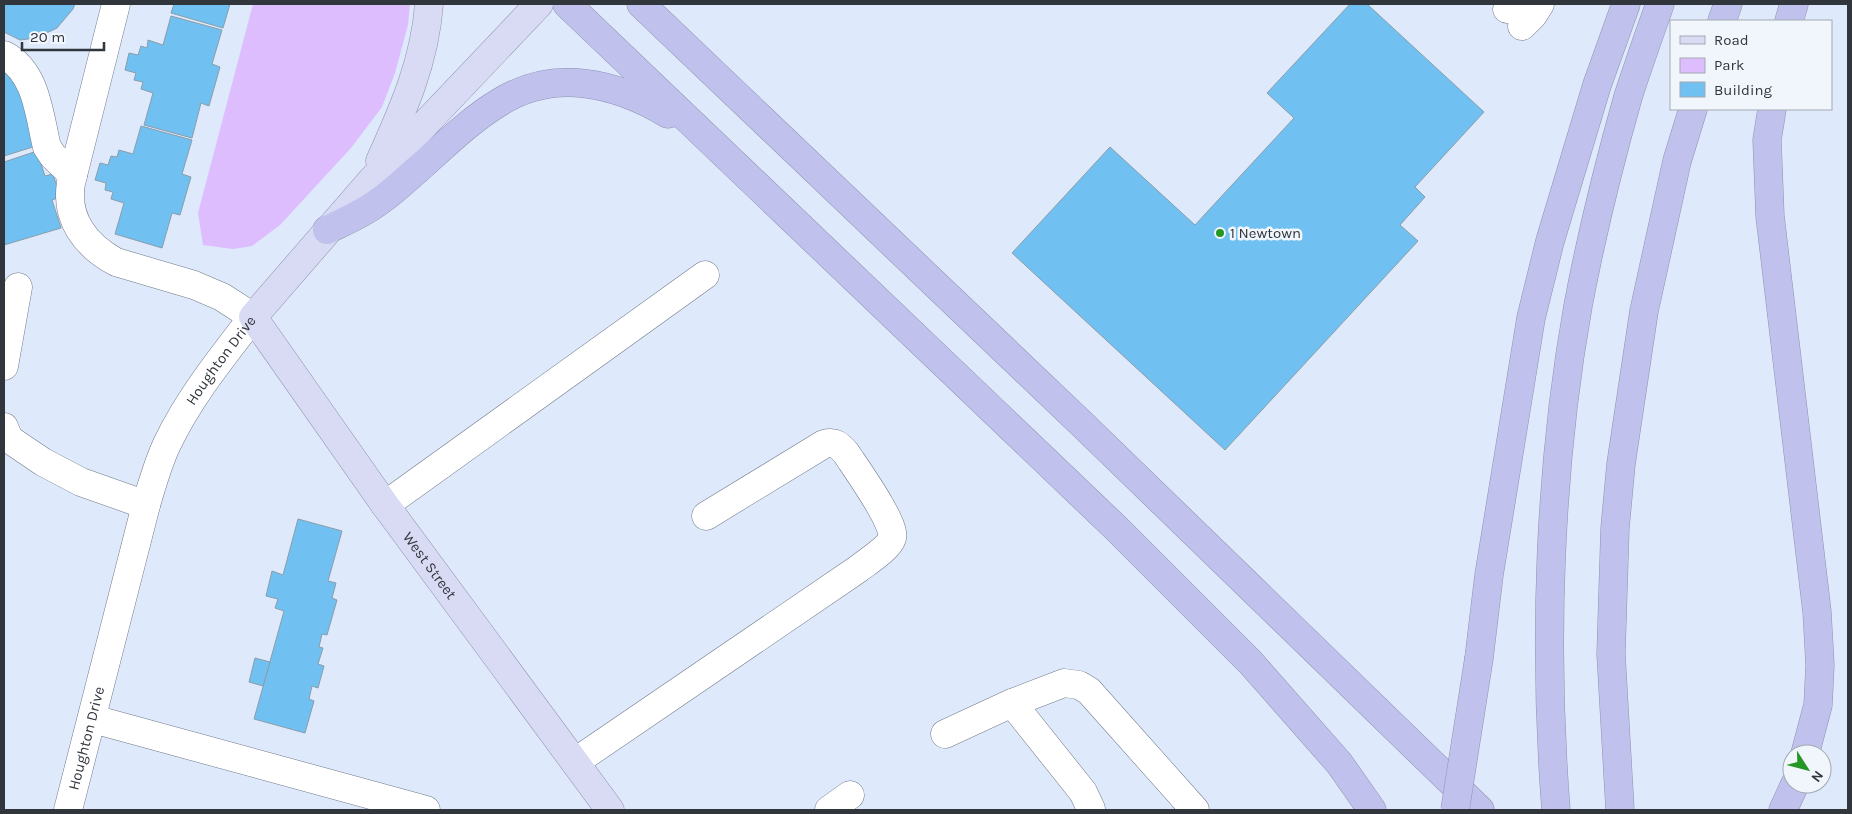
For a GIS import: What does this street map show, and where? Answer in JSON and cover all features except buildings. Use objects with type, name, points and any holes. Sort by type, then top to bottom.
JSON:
[{"type":"highway","points":[[567,4],[1102,514],[1251,663],[1339,764],[1372,810]]},
{"type":"highway","points":[[641,4],[1084,426],[1480,810]]},
{"type":"highway","points":[[1455,810],[1479,658],[1489,575],[1531,318],[1558,214],[1597,85],[1626,4]]},
{"type":"highway","points":[[1555,798],[1550,675],[1552,579],[1555,493],[1570,361],[1578,305],[1598,213],[1628,98],[1660,4]]},
{"type":"highway","points":[[1722,20],[1728,4]]},
{"type":"highway","points":[[1789,20],[1794,4]]},
{"type":"highway","points":[[327,230],[374,205],[499,102],[526,90],[544,85],[577,82],[612,88],[642,99],[702,133]]},
{"type":"highway","points":[[1620,806],[1612,654],[1615,528],[1621,464],[1644,311],[1677,161],[1693,110]]},
{"type":"highway","points":[[1772,110],[1768,140],[1770,216],[1817,612],[1820,656],[1818,705],[1808,744]]},
{"type":"highway","points":[[1784,810],[1791,794]]},
{"type":"main road","points":[[371,181],[403,111],[416,73],[425,36],[428,4]]},
{"type":"main road","name":"Houghton Drive","points":[[253,317],[371,181],[539,4]]},
{"type":"main road","name":"West Street","points":[[253,317],[384,505],[610,810]]},
{"type":"street","points":[[116,4],[73,176],[70,198],[71,212],[85,239],[100,253],[116,262],[194,285],[222,297],[253,317]]},
{"type":"street","points":[[1513,13],[1533,14],[1540,4]]},
{"type":"street","points":[[4,55],[31,82],[48,147],[73,176]]},
{"type":"street","points":[[384,505],[705,275]]},
{"type":"street","points":[[4,366],[18,286]]},
{"type":"street","name":"Houghton Drive","points":[[68,810],[93,719],[146,505],[160,460],[177,425],[206,378],[253,317]]},
{"type":"street","points":[[4,427],[9,439],[43,462],[81,482],[146,505]]},
{"type":"street","points":[[575,762],[858,569],[892,540],[893,533],[888,519],[846,453],[837,443],[830,442],[706,516]]},
{"type":"street","points":[[945,734],[1012,703],[1064,683],[1079,685],[1089,691],[1195,810]]},
{"type":"street","points":[[1012,703],[1083,792],[1090,810]]},
{"type":"street","points":[[93,719],[426,810]]},
{"type":"green space","points":[[253,4],[410,4],[408,25],[395,73],[382,107],[351,148],[280,225],[252,246],[233,249],[203,245],[198,213]]},
{"type":"place","name":"1 Newtown","points":[[1220,233]]}]
